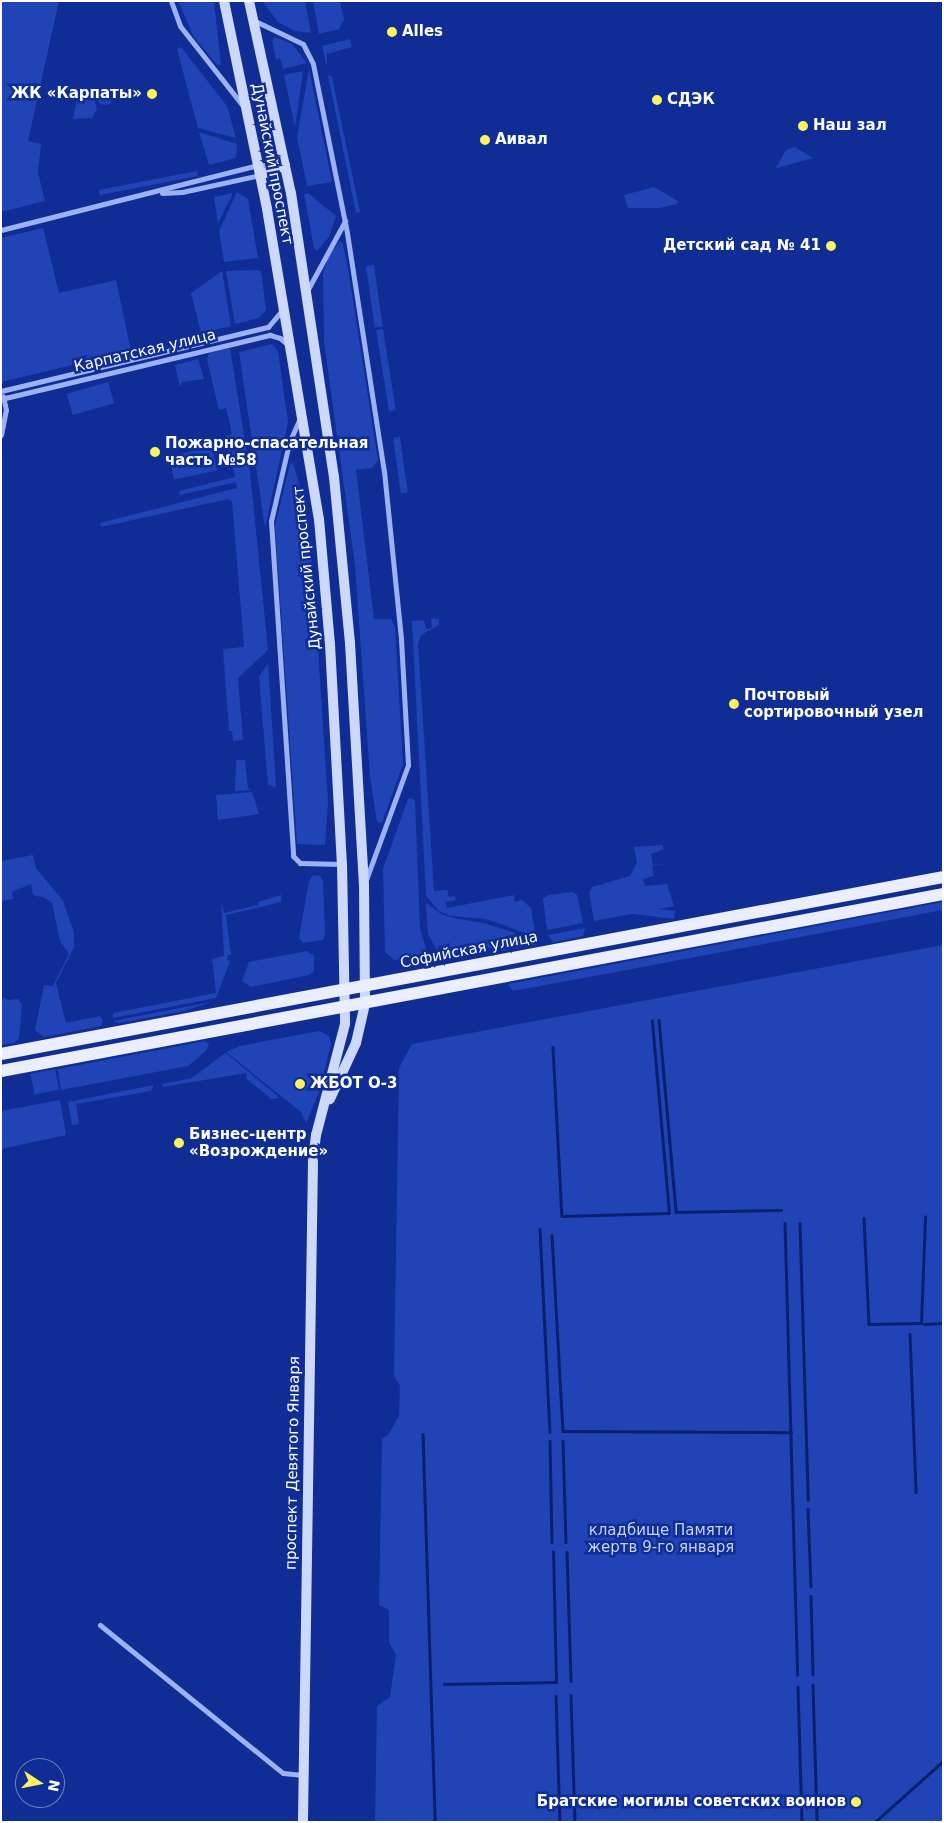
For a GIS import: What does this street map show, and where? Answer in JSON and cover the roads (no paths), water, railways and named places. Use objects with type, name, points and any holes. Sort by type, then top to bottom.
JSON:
[{"type":"main road","name":"Дунайский проспект","points":[[224,1],[259,170],[319,518],[330,644],[342,864],[345,1007]]},
{"type":"main road","name":"Дунайский проспект","points":[[249,1],[285,164],[306,293],[342,548],[364,885],[365,1004]]},
{"type":"main road","points":[[259,170],[285,164]]},
{"type":"main road","name":"Софийская улица","points":[[1,1054],[943,877]]},
{"type":"main road","points":[[1,1071],[943,894]]},
{"type":"main road","name":"проспект Девятого Января","points":[[325,1106],[356,1043],[365,1004]]},
{"type":"main road","name":"проспект Девятого Января","points":[[302,1822],[313,1161],[342,1043],[345,1007]]},
{"type":"street","points":[[171,1],[180,26],[247,111]]},
{"type":"street","points":[[253,20],[303,44],[310,52],[345,221],[384,471],[408,750],[405,778],[364,885]]},
{"type":"street","points":[[156,193],[182,192],[259,170]]},
{"type":"street","points":[[1,230],[259,170]]},
{"type":"street","points":[[306,293],[345,221]]},
{"type":"street","points":[[337,237],[347,233]]},
{"type":"street","name":"Карпатская улица","points":[[2,391],[268,327],[278,319],[284,307]]},
{"type":"street","name":"Карпатская улица","points":[[3,398],[270,335],[280,338],[291,348]]},
{"type":"street","points":[[1,435],[6,410],[2,391]]},
{"type":"street","points":[[302,415],[289,443],[271,522],[293,856],[300,863],[342,864]]},
{"type":"street","points":[[100,1626],[283,1773],[303,1775]]},
{"type":"waterway","points":[[659,1020],[676,1212],[781,1210]]},
{"type":"waterway","points":[[553,1047],[562,1216],[669,1213],[652,1021]]},
{"type":"waterway","points":[[864,1218],[869,1324],[921,1323],[925,1217]]},
{"type":"waterway","points":[[785,1223],[798,1675]]},
{"type":"waterway","points":[[800,1223],[808,1500]]},
{"type":"waterway","points":[[540,1229],[550,1432]]},
{"type":"waterway","points":[[552,1235],[563,1431],[791,1432]]},
{"type":"waterway","points":[[924,1324],[943,1323]]},
{"type":"waterway","points":[[910,1334],[916,1492]]},
{"type":"waterway","points":[[423,1434],[435,1822]]},
{"type":"waterway","points":[[550,1441],[552,1542]]},
{"type":"waterway","points":[[563,1441],[566,1542]]},
{"type":"waterway","points":[[808,1509],[811,1586]]},
{"type":"waterway","points":[[444,1684],[556,1682],[553,1552]]},
{"type":"waterway","points":[[567,1552],[571,1681]]},
{"type":"waterway","points":[[811,1596],[813,1674]]},
{"type":"waterway","points":[[813,1685],[817,1822]]},
{"type":"waterway","points":[[798,1687],[802,1822]]},
{"type":"waterway","points":[[571,1695],[575,1822]]},
{"type":"waterway","points":[[556,1696],[560,1822]]},
{"type":"waterway","points":[[875,1822],[943,1761]]},
{"type":"place","name":"Alles","points":[[392,32]]},
{"type":"place","name":"ЖК «Карпаты»","points":[[152,94]]},
{"type":"place","name":"СДЭК","points":[[657,100]]},
{"type":"place","name":"Наш зал","points":[[803,126]]},
{"type":"place","name":"Аивал","points":[[485,140]]},
{"type":"place","name":"Детский сад № 41","points":[[831,246]]},
{"type":"place","name":"Пожарно-спасательная часть №58","points":[[155,452]]},
{"type":"place","name":"Почтовый сортировочный узел","points":[[734,704]]},
{"type":"place","name":"ЖБОТ О-3","points":[[300,1084]]},
{"type":"place","name":"Бизнес-центр «Возрождение»","points":[[179,1143]]},
{"type":"place","name":"Братские могилы советских воинов","points":[[856,1802]]},
{"type":"park label","name":"кладбище Памяти жертв 9-го января","points":[[661,1538]]}]
